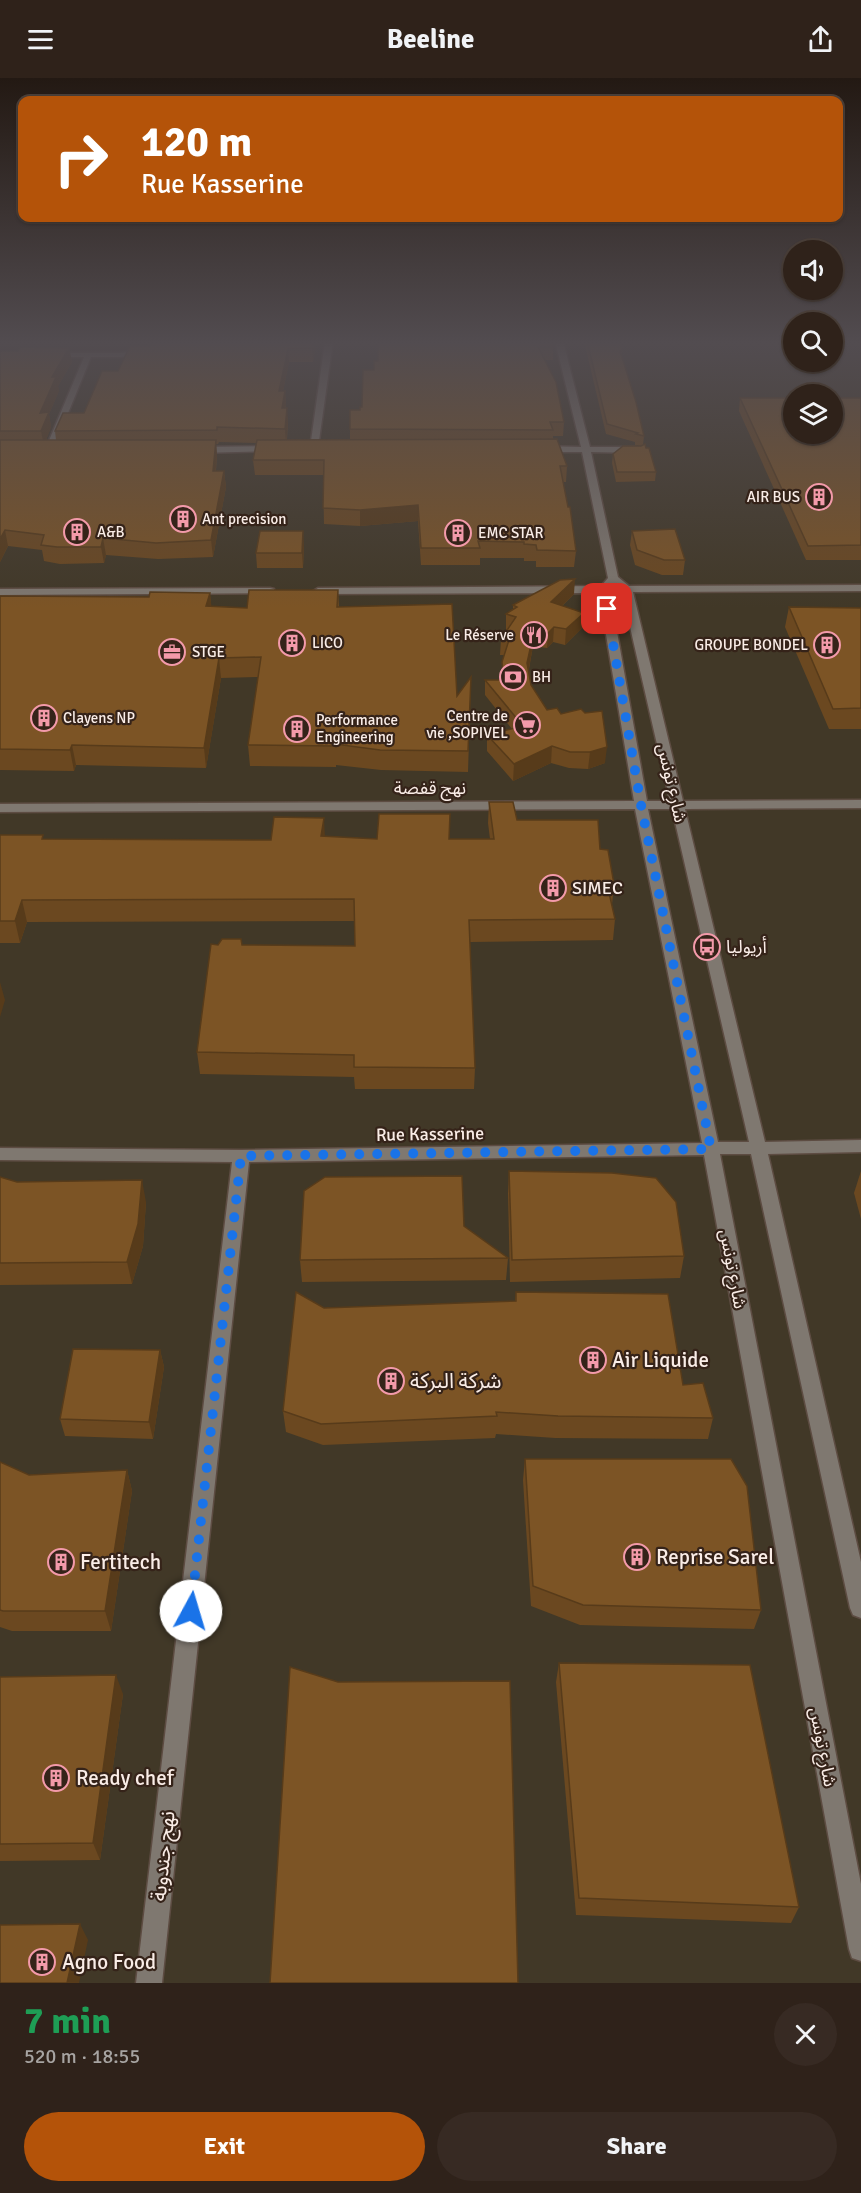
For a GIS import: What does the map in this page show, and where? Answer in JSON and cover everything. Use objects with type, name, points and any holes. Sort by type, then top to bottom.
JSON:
[{"type":"street","points":[[53,430],[44,450],[60,450]]},
{"type":"street","points":[[314,448],[317,430]]},
{"type":"street","name":"شارع تونس","points":[[581,430],[608,584],[641,805],[711,1149],[861,1949]]},
{"type":"street","points":[[183,450],[290,448]]},
{"type":"street","points":[[302,448],[325,448]]},
{"type":"street","points":[[529,449],[640,450]]},
{"type":"street","points":[[301,591],[608,584],[627,590],[861,588]]},
{"type":"street","name":"شارع تونس","points":[[627,590],[758,1147],[861,1608]]},
{"type":"street","points":[[0,592],[280,591]]},
{"type":"street","name":"نهج قفصة","points":[[0,808],[861,804]]},
{"type":"street","name":"Rue Kasserine","points":[[0,1154],[241,1156],[861,1146]]},
{"type":"street","name":"نهج جندوبة","points":[[149,1983],[241,1156]]},
{"type":"shaded area","points":[[0,430],[783,430],[783,444],[843,444],[843,430],[861,430],[861,1983],[0,1983]]},
{"type":"building","points":[[0,430],[41,430],[41,431]]},
{"type":"building","points":[[55,430],[217,430],[217,430]]},
{"type":"building","points":[[627,430],[643,430],[644,436],[636,434],[638,433]]},
{"type":"building","name":"AIR BUS","points":[[755,430],[783,430],[783,444],[843,444],[843,430],[861,430],[861,545],[808,546]]},
{"type":"building","points":[[557,439],[567,466],[560,466],[568,507],[570,507],[576,551],[537,550],[536,545],[524,544],[524,542],[478,541],[480,548],[421,548],[418,505],[360,510],[323,508],[324,460],[253,460],[257,440]]},
{"type":"building","points":[[0,440],[216,440],[213,471],[224,471],[211,540],[156,543],[103,538],[101,547],[57,547],[41,545],[44,535],[5,530],[0,539]]},
{"type":"building","points":[[645,444],[646,448],[649,448],[656,472],[617,472],[613,454],[623,446]]},
{"type":"building","points":[[675,529],[685,560],[664,560],[637,550],[632,531]]},
{"type":"building","points":[[260,531],[303,531],[302,553],[256,553]]},
{"type":"building","points":[[575,579],[551,602],[584,613],[566,629],[554,627],[548,633],[534,631],[527,663],[531,685],[547,710],[557,708],[561,714],[581,709],[585,713],[602,711],[607,747],[590,752],[570,752],[552,746],[514,764],[487,735],[523,726],[485,680],[504,680],[502,662],[509,640],[501,639],[516,617],[506,614],[517,607],[513,605],[560,580]]},
{"type":"building","points":[[249,590],[338,590],[337,607],[452,604],[457,696],[471,677],[468,751],[380,750],[335,744],[335,746],[248,745],[261,657],[219,658],[204,748],[72,745],[70,750],[0,749],[0,596],[149,597],[150,592],[210,593],[206,606],[247,608]]},
{"type":"building","points":[[789,607],[861,608],[861,708],[833,709]]},
{"type":"building","points":[[489,802],[513,802],[517,820],[598,820],[600,849],[608,850],[614,884],[607,884],[615,919],[469,920],[475,1068],[354,1067],[354,1055],[197,1052],[211,944],[218,945],[222,939],[241,939],[242,945],[355,946],[354,899],[22,900],[15,921],[0,921],[0,835],[43,835],[42,839],[271,840],[274,817],[324,818],[321,836],[377,839],[379,814],[450,814],[449,839],[494,839]]},
{"type":"building","points":[[509,1171],[612,1173],[656,1178],[676,1202],[684,1256],[512,1260]]},
{"type":"building","points":[[462,1176],[464,1226],[508,1258],[300,1260],[304,1191],[325,1177]]},
{"type":"building","points":[[0,1177],[17,1182],[142,1180],[138,1224],[127,1262],[0,1263]]},
{"type":"building","points":[[296,1292],[324,1308],[516,1301],[516,1292],[668,1294],[683,1385],[703,1383],[713,1418],[558,1416],[496,1412],[497,1416],[321,1424],[283,1411]]},
{"type":"building","points":[[73,1349],[160,1350],[149,1422],[60,1419]]},
{"type":"building","name":"Reprise Sarel","points":[[525,1459],[731,1459],[747,1486],[761,1610],[583,1605],[533,1586]]},
{"type":"building","name":"Fertitech","points":[[0,1462],[29,1475],[127,1470],[105,1611],[0,1610]]},
{"type":"building","points":[[559,1663],[750,1665],[799,1907],[579,1898]]},
{"type":"building","points":[[290,1667],[338,1682],[510,1681],[518,1983],[270,1983]]},
{"type":"building","name":"Ready chef","points":[[116,1675],[93,1843],[0,1844],[0,1677]]},
{"type":"building","name":"Agno Food","points":[[80,1924],[67,1983],[0,1983],[0,1925]]},
{"type":"place","name":"AIR BUS","points":[[819,497]]},
{"type":"place","name":"Ant precision","points":[[183,519]]},
{"type":"place","name":"A&B","points":[[77,532]]},
{"type":"place","name":"EMC STAR","points":[[458,533]]},
{"type":"place","name":"Le Réserve","points":[[534,635]]},
{"type":"place","name":"LICO","points":[[292,643]]},
{"type":"place","name":"GROUPE BONDEL","points":[[827,645]]},
{"type":"place","name":"STGE","points":[[172,652]]},
{"type":"place","name":"BH","points":[[513,677]]},
{"type":"place","name":"Clayens NP","points":[[44,718]]},
{"type":"place","name":"Centre de vie ,SOPIVEL","points":[[527,725]]},
{"type":"place","name":"Performance Engineering","points":[[297,729]]},
{"type":"place","name":"SIMEC","points":[[553,888]]},
{"type":"place","name":"أريوليا","points":[[707,947]]},
{"type":"place","name":"Air Liquide","points":[[593,1360]]},
{"type":"place","name":"شركة البركة","points":[[391,1381]]},
{"type":"place","name":"Reprise Sarel","points":[[637,1557]]},
{"type":"place","name":"Fertitech","points":[[61,1562]]},
{"type":"place","name":"Ready chef","points":[[56,1778]]},
{"type":"place","name":"Agno Food","points":[[42,1962]]},
{"type":"route","points":[[191,1611],[241,1156],[711,1149],[641,805],[607,609]]}]
